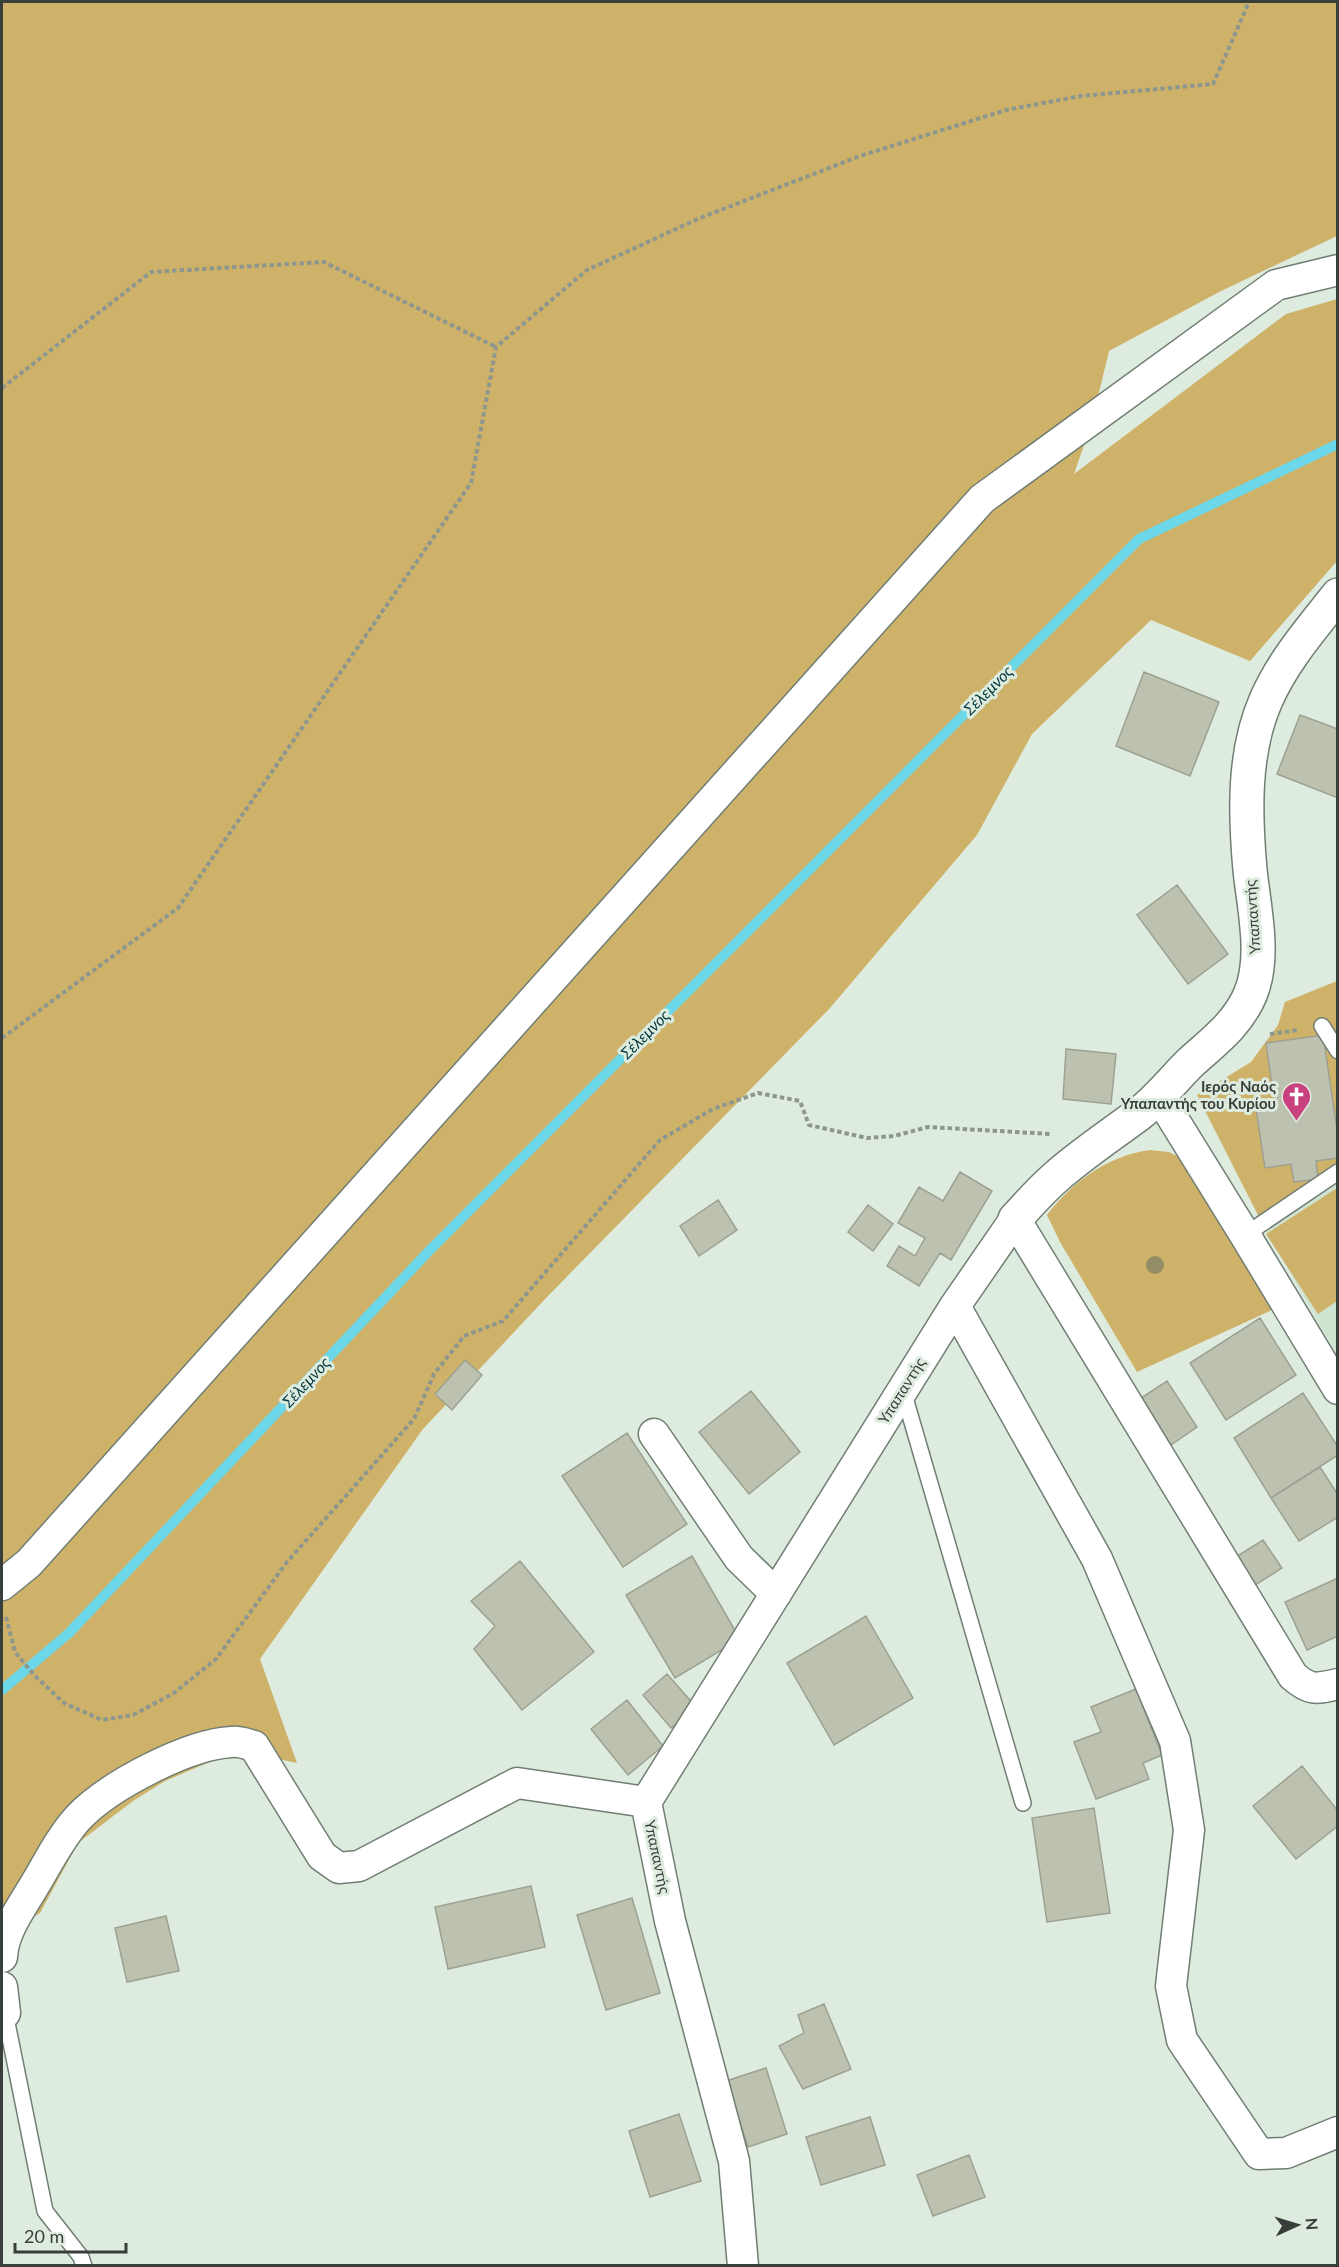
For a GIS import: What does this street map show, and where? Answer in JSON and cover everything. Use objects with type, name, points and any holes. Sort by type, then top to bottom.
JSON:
[{"type":"street","points":[[3,1598],[28,1563],[982,499],[1276,285],[1338,270]]},
{"type":"street","name":"Υπαπαντής","points":[[743,2265],[734,2161],[670,1921],[646,1802],[956,1306],[1015,1219],[1056,1176],[1159,1096],[1238,1017],[1250,994],[1257,952],[1257,924],[1250,869],[1247,818],[1248,774],[1253,741],[1266,700],[1285,666],[1338,595]]},
{"type":"street","points":[[1159,1096],[1338,1389]]},
{"type":"street","points":[[1015,1219],[1293,1676],[1305,1686],[1323,1687],[1338,1683]]},
{"type":"street","points":[[956,1306],[1097,1559],[1175,1741],[1189,1830],[1172,1986],[1182,2040],[1258,2154],[1286,2153],[1338,2132]]},
{"type":"street","points":[[654,1434],[739,1558],[776,1594]]},
{"type":"street","points":[[2,1957],[12,1923],[65,1834],[79,1817],[114,1789],[137,1775],[204,1747],[233,1742],[254,1746],[322,1856],[339,1868],[359,1866],[517,1784],[646,1802]]},
{"type":"lane","points":[[1322,1026],[1338,1051]]},
{"type":"lane","points":[[1245,1235],[1338,1172]]},
{"type":"lane","points":[[903,1391],[1023,1803]]},
{"type":"lane","points":[[3,2000],[45,2211],[81,2257],[84,2265]]},
{"type":"path","points":[[2,1038],[178,908],[471,483],[496,347],[587,270],[700,218],[860,156],[1006,111],[1081,96],[1212,84],[1249,2]]},
{"type":"path","points":[[2,388],[151,272],[324,262],[496,347]]},
{"type":"path","points":[[3,1598],[15,1652],[35,1676],[64,1703],[102,1720],[133,1715],[174,1693],[216,1659],[287,1562],[414,1419],[434,1374],[464,1336],[503,1321],[660,1140],[713,1109],[758,1093],[787,1097],[800,1101],[809,1125],[867,1138],[894,1136],[927,1127],[1019,1133],[1111,1134]]},
{"type":"shaded area","points":[[2,2],[1338,2],[1337,236],[1221,291],[1109,351],[1092,422],[1074,474],[1286,314],[1337,299],[1337,561],[1250,661],[1151,620],[1032,734],[977,835],[830,1008],[547,1297],[423,1429],[260,1659],[297,1763],[250,1753],[219,1758],[165,1781],[133,1801],[78,1843],[40,1913],[2,1936]]},
{"type":"shaded area","points":[[1337,981],[1337,1180],[1264,1227],[1197,1095],[1251,1062],[1278,1025],[1285,1002]]},
{"type":"shaded area","points":[[1150,1150],[1169,1152],[1181,1158],[1244,1253],[1272,1310],[1137,1372],[1060,1242],[1047,1215],[1068,1192],[1092,1172],[1120,1158]]},
{"type":"shaded area","points":[[1337,1180],[1337,1355],[1264,1227]]},
{"type":"shaded area","points":[[1337,1188],[1337,1301],[1318,1314],[1266,1234]]},
{"type":"building","points":[[1144,672],[1219,702],[1190,776],[1116,746]]},
{"type":"building","points":[[1300,715],[1338,729],[1338,798],[1277,774]]},
{"type":"building","points":[[1177,885],[1228,954],[1188,984],[1137,915]]},
{"type":"building","name":"Ιερός Ναός Υπαπαντής του Κυρίου","points":[[1323,1035],[1338,1136],[1338,1158],[1316,1161],[1318,1179],[1294,1182],[1291,1164],[1265,1168],[1256,1109],[1275,1106],[1266,1043]]},
{"type":"building","points":[[1066,1049],[1116,1054],[1111,1104],[1063,1099]]},
{"type":"building","points":[[960,1172],[992,1191],[951,1260],[940,1253],[919,1286],[887,1266],[899,1246],[915,1256],[925,1238],[898,1223],[919,1187],[943,1201]]},
{"type":"building","points":[[718,1200],[737,1230],[699,1256],[680,1226]]},
{"type":"building","points":[[868,1205],[893,1224],[873,1251],[848,1232]]},
{"type":"building","points":[[1260,1318],[1296,1375],[1226,1420],[1190,1363]]},
{"type":"building","points":[[465,1360],[482,1375],[452,1410],[435,1394]]},
{"type":"building","points":[[1167,1381],[1197,1427],[1168,1447],[1138,1400]]},
{"type":"building","points":[[751,1391],[800,1452],[749,1494],[699,1432]]},
{"type":"building","points":[[1303,1393],[1338,1447],[1338,1455],[1271,1498],[1234,1438]]},
{"type":"building","points":[[627,1433],[687,1524],[623,1567],[562,1476]]},
{"type":"building","points":[[1320,1467],[1338,1495],[1338,1517],[1299,1541],[1271,1498]]},
{"type":"building","points":[[1263,1540],[1282,1568],[1249,1589],[1231,1560]]},
{"type":"building","points":[[692,1556],[740,1639],[675,1678],[626,1595]]},
{"type":"building","points":[[520,1561],[594,1652],[522,1710],[474,1649],[495,1626],[471,1601]]},
{"type":"building","points":[[1338,1578],[1338,1636],[1307,1650],[1285,1602]]},
{"type":"building","points":[[866,1616],[913,1698],[834,1745],[787,1663]]},
{"type":"building","points":[[667,1674],[696,1707],[671,1728],[643,1695]]},
{"type":"building","points":[[1136,1689],[1162,1755],[1143,1763],[1149,1779],[1096,1799],[1074,1742],[1101,1732],[1091,1707]]},
{"type":"building","points":[[627,1700],[663,1746],[628,1775],[591,1729]]},
{"type":"building","points":[[1302,1766],[1338,1811],[1338,1826],[1296,1859],[1253,1806]]},
{"type":"building","points":[[1094,1808],[1110,1913],[1047,1922],[1032,1818]]},
{"type":"building","points":[[531,1886],[545,1947],[448,1969],[435,1907]]},
{"type":"building","points":[[632,1898],[660,1993],[606,2010],[577,1915]]},
{"type":"building","points":[[166,1916],[179,1971],[127,1982],[115,1928]]},
{"type":"building","points":[[824,2004],[851,2069],[803,2089],[779,2046],[804,2033],[798,2015]]},
{"type":"building","points":[[766,2068],[787,2134],[748,2147],[726,2081]]},
{"type":"building","points":[[679,2114],[701,2181],[650,2197],[629,2131]]},
{"type":"building","points":[[870,2117],[885,2165],[821,2185],[806,2137]]},
{"type":"building","points":[[969,2155],[985,2197],[933,2216],[917,2175]]},
{"type":"waterway","name":"Σέλεμνος","points":[[2,1690],[69,1633],[428,1252],[1139,539],[1338,444]]},
{"type":"place","name":"Ιερός Ναός Υπαπαντής του Κυρίου","points":[[1297,1122]]}]
